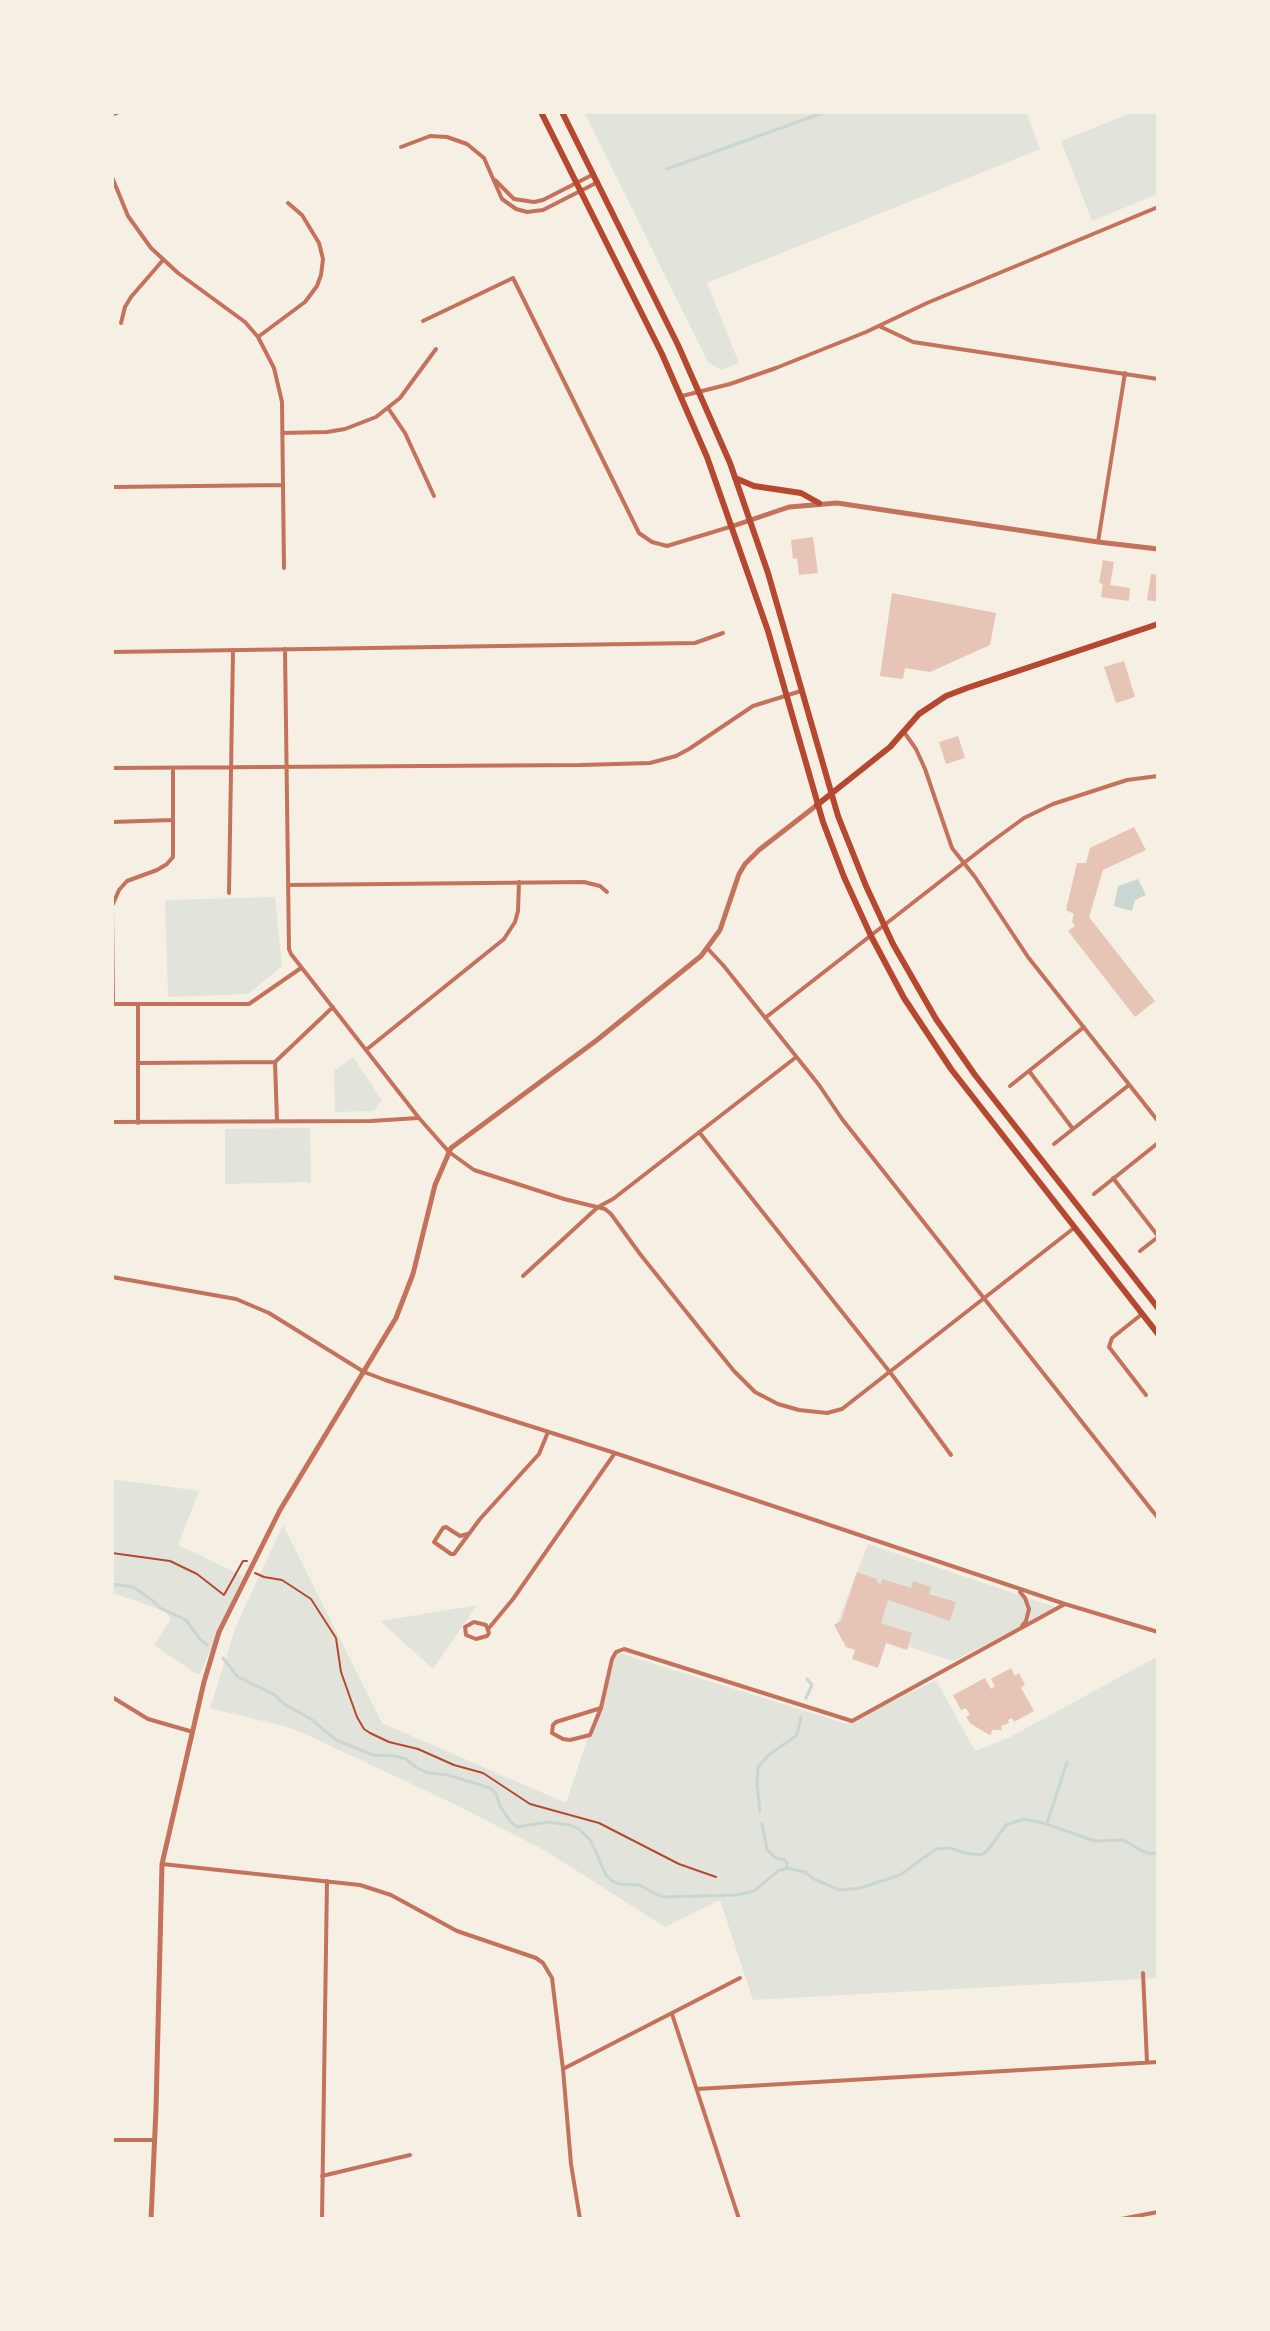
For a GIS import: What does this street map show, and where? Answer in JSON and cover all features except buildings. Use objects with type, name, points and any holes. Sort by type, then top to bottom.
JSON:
[{"type":"main road","points":[[541,112],[682,396],[733,526],[768,631],[817,805],[844,877],[871,936],[931,1041],[1158,1334]]},
{"type":"main road","points":[[562,112],[700,391],[735,478],[768,573],[830,794],[884,925],[918,989],[975,1075],[1158,1308]]},
{"type":"main road","points":[[735,478],[757,487],[801,493],[819,503]]},
{"type":"main road","points":[[817,805],[884,752],[919,714],[952,693],[1158,624]]},
{"type":"street","points":[[112,115],[119,112]]},
{"type":"street","points":[[401,147],[426,137],[454,139],[480,154],[502,199],[516,209],[527,212],[543,210],[598,182]]},
{"type":"street","points":[[493,178],[510,196],[529,203],[543,200],[594,174]]},
{"type":"street","points":[[112,177],[138,232],[163,260],[233,311],[258,337],[267,352],[279,384],[284,568]]},
{"type":"street","points":[[258,337],[305,302],[321,275],[323,259],[319,243],[309,223],[288,203]]},
{"type":"street","points":[[682,396],[750,378],[1158,207]]},
{"type":"street","points":[[121,323],[131,297],[163,260]]},
{"type":"street","points":[[423,321],[513,278],[639,533],[652,542],[667,546],[783,509],[819,503],[847,504],[1158,549]]},
{"type":"street","points":[[879,326],[913,342],[1158,379]]},
{"type":"street","points":[[282,433],[345,429],[376,417],[415,380],[436,349]]},
{"type":"street","points":[[1098,542],[1125,373]]},
{"type":"street","points":[[388,408],[405,433],[434,496]]},
{"type":"street","points":[[112,487],[283,485]]},
{"type":"street","points":[[112,652],[695,643],[723,633]]},
{"type":"street","points":[[285,649],[289,949],[419,1118],[449,1152],[474,1170],[598,1207],[611,1214],[749,1387],[778,1404],[799,1410],[827,1413],[842,1409],[1074,1228]]},
{"type":"street","points":[[229,893],[233,650]]},
{"type":"street","points":[[112,768],[650,763],[676,756],[743,711],[801,691]]},
{"type":"street","points":[[904,732],[925,769],[952,848],[1028,957],[1158,1121]]},
{"type":"street","points":[[173,769],[173,857],[157,870],[127,881],[112,906],[112,1004],[249,1004],[301,968]]},
{"type":"street","points":[[765,1018],[1016,823],[1046,806],[1127,780],[1158,776]]},
{"type":"street","points":[[151,2219],[162,1864],[211,1653],[251,1567],[306,1465],[390,1329],[406,1295],[435,1185],[449,1152],[458,1142],[645,1004],[708,949],[723,923],[745,864],[817,805]]},
{"type":"street","points":[[112,822],[172,820]]},
{"type":"street","points":[[366,1050],[504,939],[518,911],[519,882]]},
{"type":"street","points":[[288,885],[584,882],[600,886],[607,892]]},
{"type":"street","points":[[708,949],[1158,1518]]},
{"type":"street","points":[[138,1004],[138,1123]]},
{"type":"street","points":[[139,1063],[275,1062],[333,1007]]},
{"type":"street","points":[[1010,1086],[1084,1027]]},
{"type":"street","points":[[523,1276],[598,1207],[613,1199],[796,1057]]},
{"type":"street","points":[[275,1062],[277,1121]]},
{"type":"street","points":[[1029,1071],[1073,1129]]},
{"type":"street","points":[[1054,1144],[1129,1085]]},
{"type":"street","points":[[112,1122],[419,1118]]},
{"type":"street","points":[[699,1132],[951,1455]]},
{"type":"street","points":[[1094,1194],[1158,1143]]},
{"type":"street","points":[[1113,1178],[1158,1236],[1140,1251]]},
{"type":"street","points":[[112,1277],[236,1299],[269,1313],[364,1372],[1015,1588],[1158,1632]]},
{"type":"street","points":[[1142,1314],[1112,1338],[1109,1347],[1146,1395]]},
{"type":"street","points":[[468,1534],[460,1536],[446,1527],[434,1542],[454,1554],[488,1509],[539,1454],[548,1432]]},
{"type":"street","points":[[489,1628],[474,1622],[468,1624],[465,1631],[469,1637],[482,1639],[489,1633],[489,1628],[513,1599],[615,1453]]},
{"type":"street","points":[[1015,1588],[1025,1598],[1029,1609],[1020,1629]]},
{"type":"street","points":[[601,1708],[556,1722],[552,1733],[570,1740],[590,1735],[601,1708],[612,1659],[616,1652],[624,1649],[852,1721],[1065,1604]]},
{"type":"street","points":[[112,1697],[148,1719],[193,1732]]},
{"type":"street","points":[[162,1864],[376,1889],[457,1931],[543,1963],[552,1978],[571,2164],[580,2219]]},
{"type":"street","points":[[322,2219],[327,1881]]},
{"type":"street","points":[[1143,1973],[1147,2062]]},
{"type":"street","points":[[563,2069],[740,1978]]},
{"type":"street","points":[[672,2014],[739,2219]]},
{"type":"street","points":[[697,2089],[1158,2062]]},
{"type":"street","points":[[112,2140],[155,2140]]},
{"type":"street","points":[[322,2176],[410,2155]]},
{"type":"street","points":[[1121,2219],[1158,2212]]},
{"type":"path","points":[[112,1553],[170,1561],[197,1574],[224,1595],[243,1561],[247,1561],[254,1572],[282,1580],[311,1599],[336,1638],[341,1672],[364,1729],[389,1742],[418,1749],[454,1765],[483,1773],[530,1804],[599,1823],[679,1864],[716,1877]]},
{"type":"shaded area","points":[[584,112],[1026,112],[1040,149],[707,283],[739,363],[721,370],[708,362]]},
{"type":"shaded area","points":[[1133,112],[1158,112],[1158,194],[1092,221],[1061,141]]},
{"type":"shaded area","points":[[1138,879],[1146,895],[1135,900],[1132,911],[1114,906],[1118,886]]},
{"type":"shaded area","points":[[275,897],[282,966],[248,994],[168,997],[165,900]]},
{"type":"shaded area","points":[[353,1057],[382,1100],[374,1111],[335,1112],[334,1071]]},
{"type":"shaded area","points":[[310,1128],[311,1182],[225,1184],[225,1129]]},
{"type":"shaded area","points":[[112,1479],[199,1491],[178,1545],[243,1576],[200,1674],[154,1645],[171,1619],[165,1611],[112,1593]]},
{"type":"shaded area","points":[[283,1525],[382,1723],[566,1803],[616,1652],[847,1724],[936,1680],[975,1751],[1010,1737],[1158,1656],[1158,1978],[753,2000],[720,1900],[665,1927],[544,1850],[454,1804],[303,1733],[210,1708],[236,1626]]},
{"type":"shaded area","points":[[868,1544],[1058,1608],[953,1661],[837,1624]]},
{"type":"shaded area","points":[[477,1605],[433,1669],[380,1621]]},
{"type":"waterway","points":[[667,169],[825,112]]},
{"type":"waterway","points":[[112,1584],[133,1587],[160,1608],[186,1620],[207,1645]]},
{"type":"waterway","points":[[223,1658],[238,1677],[275,1695],[336,1740],[373,1755],[406,1759],[428,1773],[448,1775],[490,1788],[517,1827],[548,1822],[579,1829],[591,1841],[606,1875],[612,1881],[639,1885],[662,1897],[737,1895],[754,1891],[778,1871],[787,1868],[805,1872],[840,1890],[860,1888],[900,1875],[936,1849],[950,1848],[981,1855],[1006,1825],[1024,1819],[1095,1841],[1124,1840],[1150,1854],[1158,1853]]},
{"type":"waterway","points":[[806,1698],[812,1685],[807,1679]]},
{"type":"waterway","points":[[760,1811],[758,1767],[770,1754],[797,1735],[801,1717]]},
{"type":"waterway","points":[[1047,1823],[1067,1762]]},
{"type":"waterway","points":[[762,1824],[767,1850],[784,1860],[787,1868]]}]
